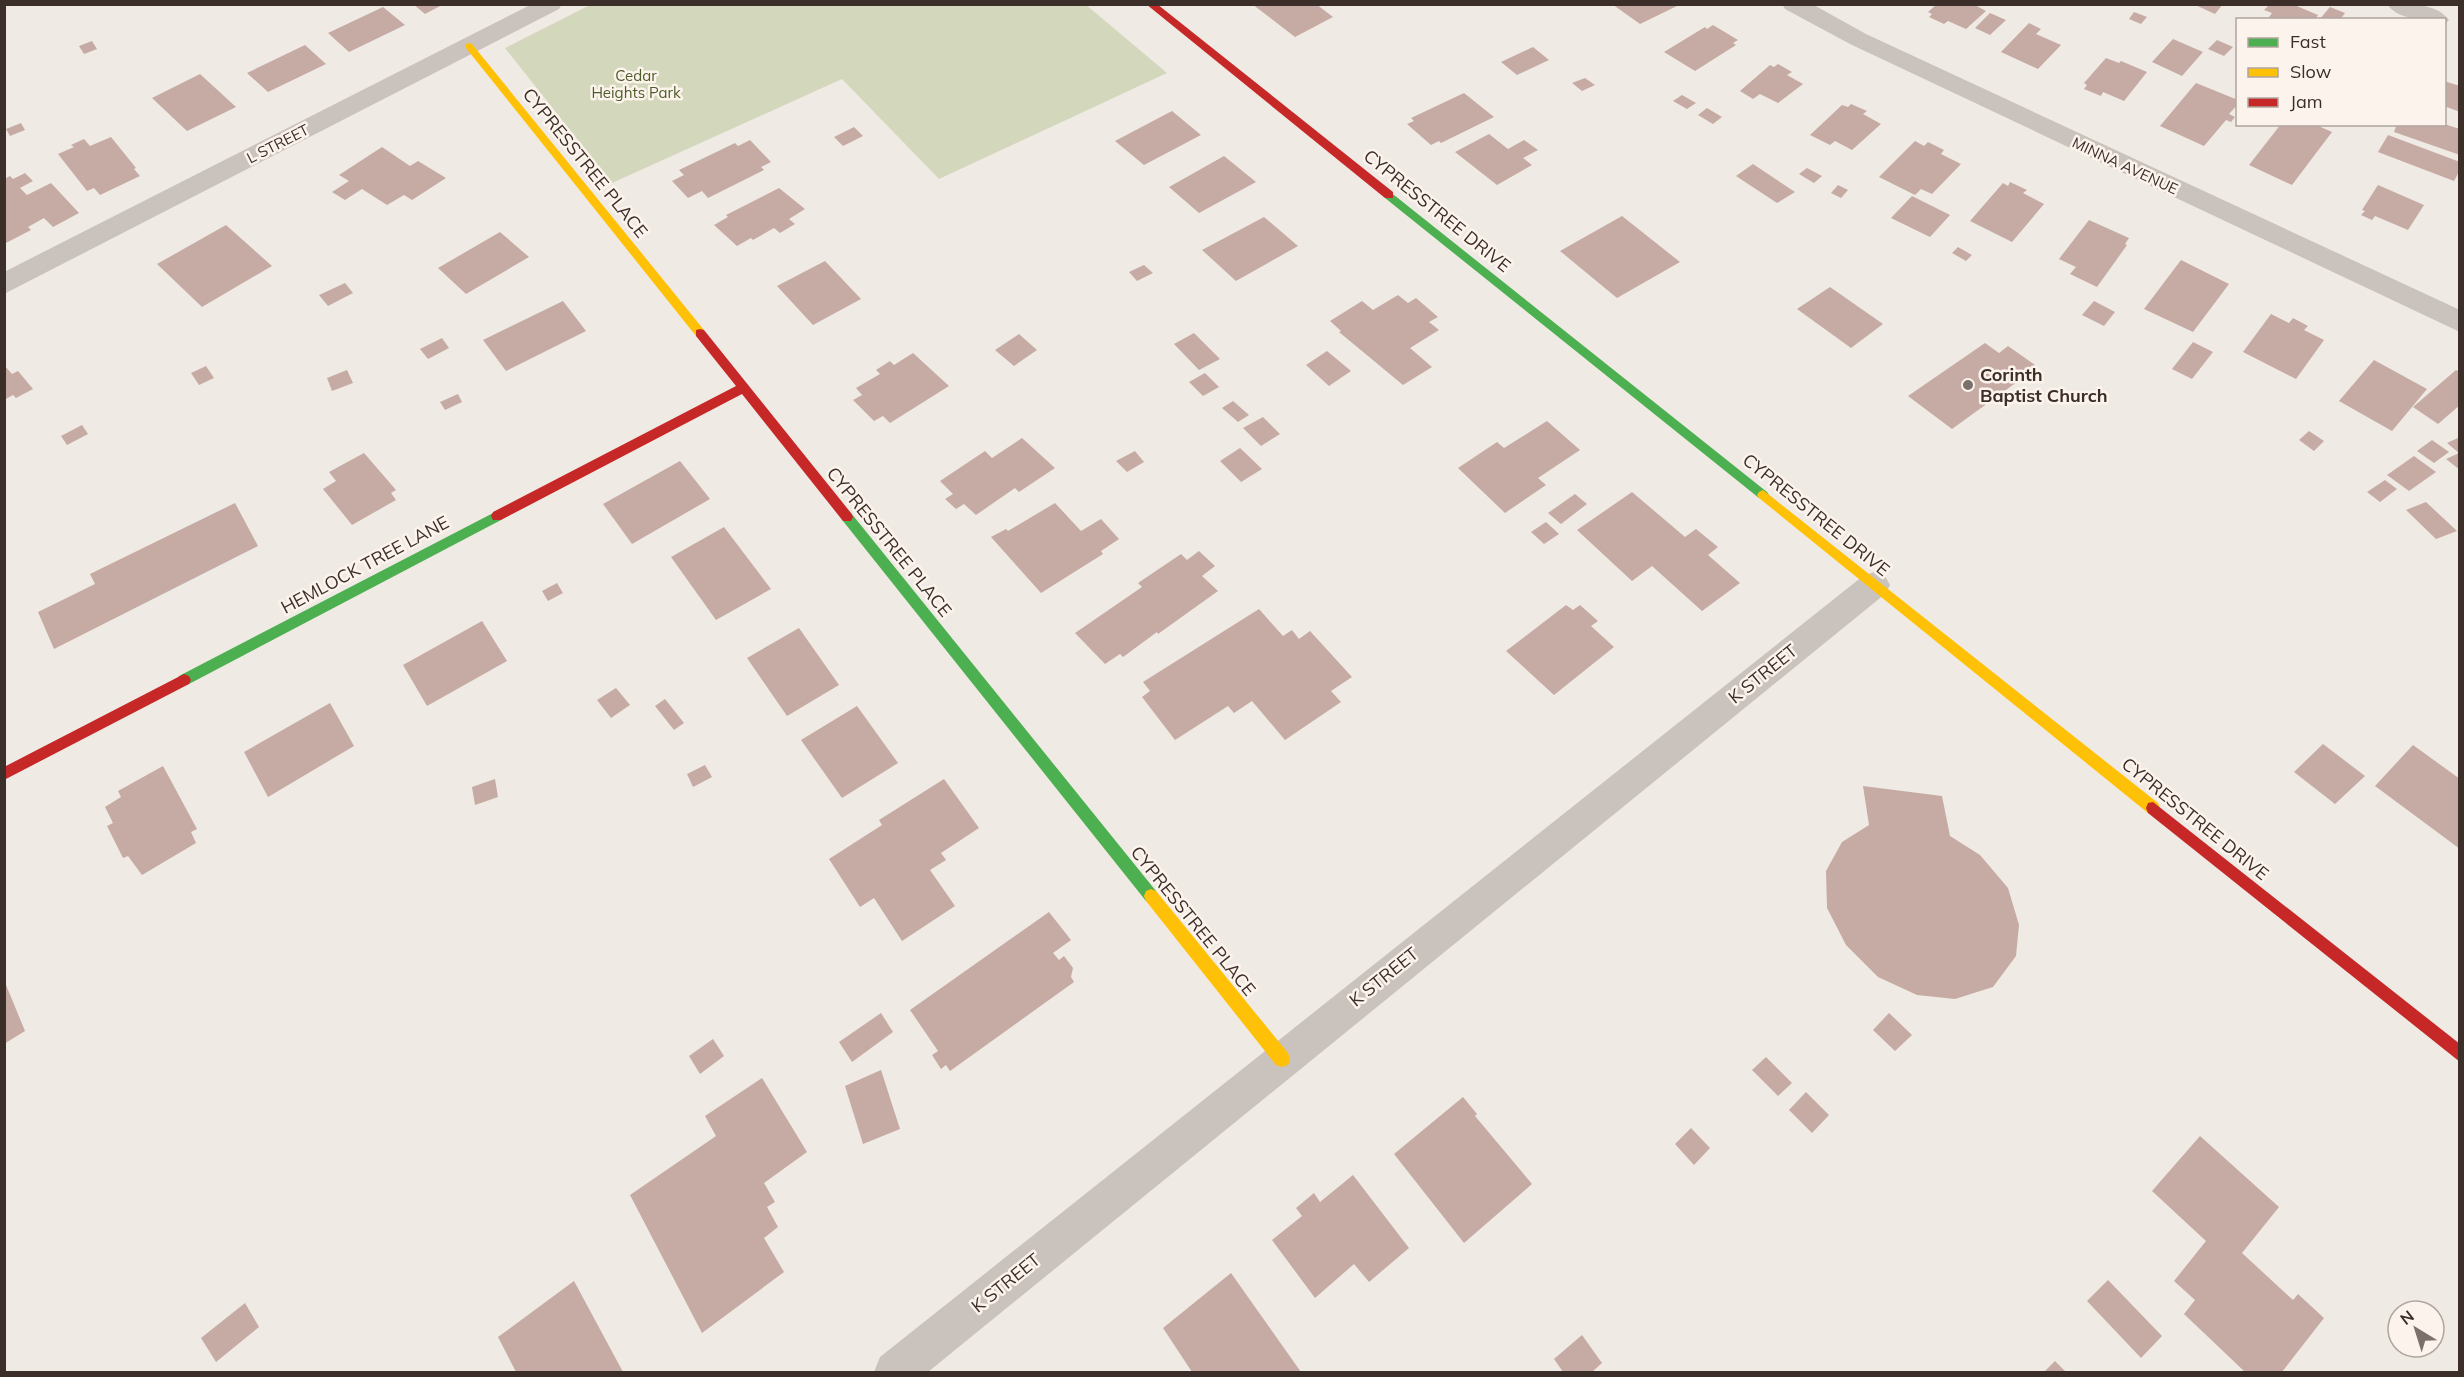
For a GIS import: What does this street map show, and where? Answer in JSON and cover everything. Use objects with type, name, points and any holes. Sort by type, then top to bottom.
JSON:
[{"type":"street","name":"L STREET","points":[[4,284],[551,4]]},
{"type":"street","name":"CYPRESSTREE DRIVE","points":[[1150,4],[2460,1054]]},
{"type":"street","name":"MINNA AVENUE","points":[[1793,4],[1858,39],[2460,322]]},
{"type":"street","points":[[2398,4],[2432,18]]},
{"type":"street","points":[[2446,22],[2460,28]]},
{"type":"street","name":"CYPRESSTREE PLACE","points":[[469,46],[1282,1059]]},
{"type":"street","name":"HEMLOCK TREE LANE","points":[[4,774],[742,388]]},
{"type":"street","name":"K STREET","points":[[895,1372],[1874,585]]},
{"type":"green space","name":"Cedar Heights Park","points":[[1085,4],[1167,73],[939,179],[842,79],[612,183],[505,48],[590,5]]},
{"type":"building","points":[[413,4],[444,4],[425,14]]},
{"type":"building","points":[[1252,4],[1316,4],[1333,17],[1295,37]]},
{"type":"building","points":[[1612,4],[1675,4],[1677,6],[1640,24]]},
{"type":"building","points":[[1937,4],[1973,4],[1986,11],[1966,29],[1948,21],[1944,24],[1929,17],[1932,14],[1928,12]]},
{"type":"building","points":[[2193,4],[2223,4],[2215,14]]},
{"type":"building","points":[[2292,4],[2318,15],[2316,18],[2268,18],[2272,13],[2264,10],[2269,5]]},
{"type":"building","points":[[383,7],[405,25],[349,52],[328,33]]},
{"type":"building","points":[[2330,7],[2345,13],[2341,18],[2321,18]]},
{"type":"building","points":[[2134,12],[2147,17],[2141,24],[2129,19]]},
{"type":"building","points":[[1990,13],[2006,20],[1990,35],[1975,28]]},
{"type":"building","points":[[2029,23],[2041,29],[2036,34],[2061,45],[2038,69],[2001,52]]},
{"type":"building","points":[[1713,25],[1738,40],[1733,43],[1736,45],[1695,71],[1664,52],[1705,27],[1707,29]]},
{"type":"building","points":[[2173,39],[2203,52],[2182,76],[2152,62]]},
{"type":"building","points":[[2217,40],[2233,47],[2224,56],[2208,49]]},
{"type":"building","points":[[92,41],[97,49],[84,54],[79,46]]},
{"type":"building","points":[[305,45],[326,64],[268,92],[247,73]]},
{"type":"building","points":[[1533,47],[1549,60],[1517,75],[1501,62]]},
{"type":"building","points":[[2106,58],[2119,63],[2121,61],[2147,72],[2124,101],[2103,92],[2101,96],[2084,89],[2087,85],[2084,83]]},
{"type":"building","points":[[1778,64],[1792,72],[1787,75],[1803,84],[1778,103],[1760,94],[1753,99],[1740,91],[1770,65],[1774,67]]},
{"type":"building","points":[[200,74],[236,107],[187,131],[152,98]]},
{"type":"building","points":[[1585,78],[1595,85],[1582,91],[1572,83]]},
{"type":"building","points":[[2446,82],[2460,86],[2460,112],[2446,107]]},
{"type":"building","points":[[2196,83],[2236,99],[2236,106],[2229,114],[2235,117],[2231,122],[2226,120],[2204,146],[2160,126]]},
{"type":"building","points":[[1464,93],[1494,117],[1441,143],[1439,141],[1431,145],[1407,124],[1414,121],[1411,118]]},
{"type":"building","points":[[1682,95],[1696,103],[1687,109],[1673,101]]},
{"type":"building","points":[[1851,104],[1867,111],[1863,114],[1881,124],[1852,150],[1835,141],[1830,145],[1810,135],[1842,105],[1848,107]]},
{"type":"building","points":[[1707,108],[1722,117],[1713,124],[1698,115]]},
{"type":"building","points":[[1172,111],[1201,135],[1144,165],[1115,141]]},
{"type":"building","points":[[21,123],[25,130],[10,136],[6,129]]},
{"type":"building","points":[[2446,125],[2460,129],[2460,155],[2394,132],[2396,126]]},
{"type":"building","points":[[2279,126],[2318,126],[2332,132],[2292,185],[2249,165]]},
{"type":"building","points":[[854,127],[863,136],[843,146],[834,137]]},
{"type":"building","points":[[1489,134],[1508,149],[1524,140],[1538,150],[1523,158],[1532,165],[1497,185],[1455,152]]},
{"type":"building","points":[[2388,135],[2460,162],[2460,170],[2454,181],[2378,152]]},
{"type":"building","points":[[111,137],[140,176],[100,195],[94,188],[87,191],[58,154],[74,147],[71,145],[84,139],[90,146]]},
{"type":"building","points":[[750,140],[771,162],[761,167],[764,170],[708,198],[702,191],[688,198],[672,181],[684,175],[679,170],[735,143],[738,146]]},
{"type":"building","points":[[1915,141],[1924,146],[1928,142],[1944,150],[1941,154],[1961,164],[1932,194],[1921,189],[1915,195],[1879,177]]},
{"type":"building","points":[[382,147],[410,166],[418,161],[446,178],[412,200],[404,195],[387,205],[362,189],[345,200],[332,192],[349,181],[339,175]]},
{"type":"building","points":[[1224,156],[1256,182],[1199,213],[1169,187]]},
{"type":"building","points":[[1753,164],[1795,192],[1777,203],[1736,176]]},
{"type":"building","points":[[1807,168],[1822,176],[1814,183],[1799,174]]},
{"type":"building","points":[[25,173],[33,181],[20,188],[27,195],[51,183],[79,213],[53,227],[44,218],[28,227],[31,230],[4,244],[4,179],[10,176],[13,179]]},
{"type":"building","points":[[2010,182],[2027,190],[2023,193],[2044,204],[2012,242],[1970,221],[2003,183],[2008,186]]},
{"type":"building","points":[[1838,185],[1848,190],[1841,198],[1831,193]]},
{"type":"building","points":[[2378,185],[2424,205],[2408,230],[2375,216],[2372,220],[2361,215]]},
{"type":"building","points":[[779,188],[805,209],[789,219],[795,224],[780,233],[774,228],[737,246],[714,225],[728,217],[726,215]]},
{"type":"building","points":[[1912,196],[1950,215],[1930,237],[1891,218]]},
{"type":"building","points":[[1622,216],[1680,262],[1617,298],[1560,251]]},
{"type":"building","points":[[1264,217],[1298,246],[1236,281],[1202,250]]},
{"type":"building","points":[[2089,220],[2129,238],[2125,244],[2127,245],[2097,287],[2070,274],[2076,267],[2059,259]]},
{"type":"building","points":[[226,225],[272,266],[202,307],[157,264]]},
{"type":"building","points":[[500,232],[529,257],[466,294],[438,268]]},
{"type":"building","points":[[1958,247],[1972,255],[1966,261],[1952,253]]},
{"type":"building","points":[[2181,260],[2229,284],[2193,332],[2144,309]]},
{"type":"building","points":[[825,261],[861,299],[813,325],[777,286]]},
{"type":"building","points":[[1144,265],[1153,273],[1137,281],[1129,272]]},
{"type":"building","points":[[345,283],[353,293],[328,306],[319,295]]},
{"type":"building","points":[[1830,287],[1883,324],[1851,348],[1797,309]]},
{"type":"building","points":[[1398,295],[1408,303],[1416,298],[1438,317],[1429,322],[1439,330],[1410,348],[1432,367],[1403,385],[1339,332],[1341,331],[1330,321],[1362,301],[1373,310]]},
{"type":"building","points":[[563,301],[586,331],[506,371],[483,340]]},
{"type":"building","points":[[2094,301],[2115,312],[2104,326],[2082,315]]},
{"type":"building","points":[[2271,314],[2289,323],[2293,318],[2308,326],[2304,330],[2324,340],[2296,379],[2243,352]]},
{"type":"building","points":[[1194,333],[1220,359],[1199,370],[1174,344]]},
{"type":"building","points":[[1019,334],[1037,350],[1014,366],[995,350]]},
{"type":"building","points":[[442,338],[449,348],[428,359],[420,349]]},
{"type":"building","points":[[2193,342],[2213,352],[2192,379],[2172,369]]},
{"type":"building","name":"Corinth Baptist Church","points":[[1985,343],[1999,353],[2008,346],[2035,365],[2026,373],[2028,374],[1952,429],[1908,396]]},
{"type":"building","points":[[1327,351],[1351,371],[1329,386],[1306,365]]},
{"type":"building","points":[[913,353],[949,386],[890,423],[883,416],[874,421],[853,400],[862,395],[856,388],[880,374],[876,370],[890,361],[894,365]]},
{"type":"building","points":[[2374,360],[2427,389],[2392,431],[2339,401]]},
{"type":"building","points":[[4,365],[12,374],[18,371],[33,389],[16,398],[13,395],[4,400]]},
{"type":"building","points":[[206,366],[214,378],[199,385],[191,373]]},
{"type":"building","points":[[347,370],[353,383],[332,391],[327,378]]},
{"type":"building","points":[[2456,370],[2460,372],[2460,405],[2438,424],[2413,407]]},
{"type":"building","points":[[1205,373],[1219,387],[1203,396],[1189,382]]},
{"type":"building","points":[[458,394],[462,402],[445,410],[440,402]]},
{"type":"building","points":[[1233,401],[1249,415],[1238,422],[1222,408]]},
{"type":"building","points":[[1263,417],[1280,434],[1261,446],[1243,428]]},
{"type":"building","points":[[1547,421],[1580,450],[1538,478],[1546,485],[1505,513],[1458,468],[1497,442],[1504,448]]},
{"type":"building","points":[[82,425],[88,434],[67,445],[61,436]]},
{"type":"building","points":[[2309,431],[2324,441],[2314,451],[2299,440]]},
{"type":"building","points":[[2460,437],[2460,470],[2446,459],[2459,453],[2447,443]]},
{"type":"building","points":[[1022,438],[1055,468],[1019,492],[1015,488],[976,515],[964,504],[956,509],[945,499],[953,494],[940,481],[985,451],[992,458]]},
{"type":"building","points":[[2432,440],[2449,452],[2434,463],[2417,451]]},
{"type":"building","points":[[1240,448],[1262,469],[1241,482],[1220,461]]},
{"type":"building","points":[[1135,451],[1144,462],[1127,472],[1116,461]]},
{"type":"building","points":[[364,453],[396,490],[391,493],[396,500],[352,525],[323,489],[336,481],[329,472]]},
{"type":"building","points":[[2414,456],[2436,472],[2409,491],[2387,475]]},
{"type":"building","points":[[680,461],[710,499],[632,544],[603,504]]},
{"type":"building","points":[[2385,480],[2397,489],[2380,502],[2367,492]]},
{"type":"building","points":[[1632,492],[1685,537],[1696,529],[1718,547],[1708,555],[1740,583],[1702,611],[1652,566],[1632,581],[1577,530]]},
{"type":"building","points":[[1575,494],[1587,504],[1561,524],[1548,513]]},
{"type":"building","points":[[2426,502],[2457,531],[2436,539],[2406,510]]},
{"type":"building","points":[[235,503],[258,546],[54,649],[38,612],[95,584],[90,574]]},
{"type":"building","points":[[1055,503],[1081,531],[1101,519],[1119,539],[1101,551],[1103,554],[1041,593],[991,537],[1006,529],[1008,531]]},
{"type":"building","points":[[1546,522],[1559,534],[1544,544],[1531,532]]},
{"type":"building","points":[[724,527],[771,589],[716,620],[671,557]]},
{"type":"building","points":[[1199,551],[1215,566],[1202,576],[1218,591],[1158,634],[1157,632],[1123,657],[1120,654],[1105,664],[1075,633],[1142,587],[1138,583],[1181,554],[1187,560]]},
{"type":"building","points":[[557,583],[563,593],[548,601],[542,591]]},
{"type":"building","points":[[1566,605],[1573,610],[1580,605],[1598,621],[1591,626],[1614,647],[1554,695],[1506,651]]},
{"type":"building","points":[[1259,609],[1283,636],[1292,630],[1299,639],[1310,631],[1352,677],[1331,691],[1341,702],[1285,740],[1252,701],[1234,713],[1228,706],[1175,740],[1142,697],[1150,691],[1143,682]]},
{"type":"building","points":[[482,621],[507,661],[427,706],[403,665]]},
{"type":"building","points":[[799,628],[839,685],[787,716],[747,658]]},
{"type":"building","points":[[616,688],[630,705],[611,718],[597,700]]},
{"type":"building","points":[[665,699],[684,723],[674,730],[655,706]]},
{"type":"building","points":[[330,703],[354,746],[268,797],[244,752]]},
{"type":"building","points":[[857,706],[898,763],[842,798],[801,740]]},
{"type":"building","points":[[2323,744],[2365,776],[2335,804],[2294,772]]},
{"type":"building","points":[[2413,745],[2460,779],[2460,849],[2375,786]]},
{"type":"building","points":[[705,765],[712,777],[693,787],[687,774]]},
{"type":"building","points":[[163,766],[197,829],[191,832],[196,843],[142,875],[128,856],[123,858],[107,826],[113,823],[105,807],[121,797],[118,791]]},
{"type":"building","points":[[495,779],[498,797],[475,805],[472,787]]},
{"type":"building","points":[[944,779],[979,828],[941,853],[946,860],[930,870],[955,906],[902,941],[874,898],[860,907],[829,859],[882,825],[879,820]]},
{"type":"building","points":[[1863,786],[1942,796],[1950,836],[1980,855],[2008,888],[2019,925],[2016,956],[1993,987],[1955,999],[1917,995],[1878,977],[1846,945],[1827,908],[1826,871],[1842,842],[1869,825]]},
{"type":"building","points":[[1049,912],[1071,940],[1053,953],[1059,960],[1064,956],[1073,968],[1071,977],[1074,982],[950,1071],[946,1065],[941,1069],[932,1055],[938,1051],[910,1010]]},
{"type":"building","points":[[4,980],[25,1031],[4,1044]]},
{"type":"building","points":[[881,1013],[893,1032],[852,1062],[839,1042]]},
{"type":"building","points":[[1889,1013],[1912,1035],[1895,1051],[1873,1030]]},
{"type":"building","points":[[713,1039],[724,1056],[700,1074],[689,1056]]},
{"type":"building","points":[[1766,1057],[1792,1083],[1778,1096],[1752,1070]]},
{"type":"building","points":[[881,1070],[900,1129],[863,1144],[845,1086]]},
{"type":"building","points":[[762,1078],[807,1152],[764,1183],[775,1202],[767,1207],[778,1227],[764,1238],[784,1272],[702,1333],[630,1195],[716,1136],[705,1116]]},
{"type":"building","points":[[1806,1092],[1829,1115],[1812,1133],[1789,1110]]},
{"type":"building","points":[[1463,1097],[1477,1114],[1475,1116],[1532,1184],[1464,1243],[1394,1154]]},
{"type":"building","points":[[1691,1128],[1710,1148],[1694,1165],[1675,1144]]},
{"type":"building","points":[[2200,1136],[2279,1207],[2242,1253],[2293,1300],[2298,1294],[2324,1318],[2282,1372],[2245,1372],[2184,1314],[2195,1300],[2174,1281],[2206,1241],[2152,1191]]},
{"type":"building","points":[[1353,1175],[1409,1248],[1369,1282],[1354,1264],[1315,1298],[1272,1240],[1302,1216],[1296,1208],[1314,1193],[1320,1202]]},
{"type":"building","points":[[1231,1273],[1301,1372],[1192,1372],[1163,1328]]},
{"type":"building","points":[[2108,1280],[2162,1336],[2141,1358],[2087,1301]]},
{"type":"building","points":[[574,1281],[623,1372],[516,1372],[498,1337]]},
{"type":"building","points":[[245,1303],[259,1327],[216,1362],[201,1338]]},
{"type":"building","points":[[1582,1335],[1602,1363],[1592,1372],[1563,1372],[1554,1359]]},
{"type":"building","points":[[2055,1361],[2066,1372],[2044,1372]]},
{"type":"traffic: fast","points":[[1389,195],[1763,495]]},
{"type":"traffic: fast","points":[[184,680],[497,516]]},
{"type":"traffic: fast","points":[[847,517],[1151,896]]},
{"type":"traffic: slow","points":[[469,46],[700,333]]},
{"type":"traffic: slow","points":[[1763,495],[2153,808]]},
{"type":"traffic: slow","points":[[1151,896],[1282,1059]]},
{"type":"traffic: jam","points":[[1150,4],[1389,195]]},
{"type":"traffic: jam","points":[[700,333],[847,517]]},
{"type":"traffic: jam","points":[[497,516],[742,388]]},
{"type":"traffic: jam","points":[[4,774],[184,680]]},
{"type":"traffic: jam","points":[[2153,808],[2460,1054]]},
{"type":"place","name":"Corinth Baptist Church","points":[[1968,385]]}]
